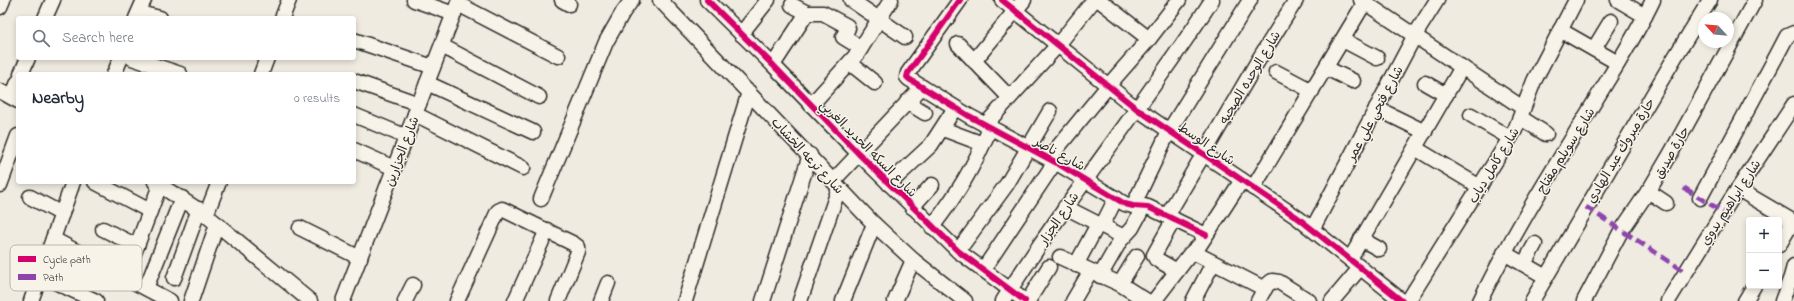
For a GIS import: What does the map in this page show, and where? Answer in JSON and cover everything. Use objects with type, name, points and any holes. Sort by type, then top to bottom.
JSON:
[{"type":"street","points":[[0,7],[2,0]]},
{"type":"street","points":[[46,16],[53,0]]},
{"type":"street","points":[[285,16],[287,0]]},
{"type":"street","points":[[414,0],[457,6],[558,56]]},
{"type":"street","points":[[541,199],[606,42],[623,12],[632,0]]},
{"type":"street","name":"شارع ترعه الخشاب","points":[[660,0],[810,155],[836,185],[874,224],[913,260],[965,301]]},
{"type":"street","points":[[741,34],[768,0]]},
{"type":"street","points":[[851,0],[904,37]]},
{"type":"street","points":[[811,105],[862,48],[892,0]]},
{"type":"street","name":"شارع ناصر","points":[[960,0],[908,73],[907,77],[955,108],[1052,160],[1116,198],[1170,218],[1206,235]]},
{"type":"street","name":"شارع الوسط","points":[[1002,0],[1020,6],[1057,46],[1137,110],[1313,228],[1402,301]]},
{"type":"street","points":[[932,227],[956,196],[975,163],[983,144],[987,126],[1010,97],[1057,46],[1094,0]]},
{"type":"street","points":[[1099,0],[1150,39]]},
{"type":"street","points":[[983,270],[1052,160],[1108,86],[1150,39],[1179,0]]},
{"type":"street","name":"شارع الجزار","points":[[1007,296],[1084,179],[1137,110],[1212,0]]},
{"type":"street","points":[[1073,301],[1132,228],[1139,206],[1170,131],[1250,0]]},
{"type":"street","name":"شارع الوحده الصحيه","points":[[1177,271],[1156,259],[1154,255],[1170,218],[1258,59],[1296,0]]},
{"type":"street","name":"شارع فتحي علي عمر","points":[[1313,228],[1415,35],[1437,0]]},
{"type":"street","name":"شارع كامل دياب","points":[[1408,301],[1510,138],[1522,113],[1534,81],[1576,0]]},
{"type":"street","points":[[1618,0],[1645,16]]},
{"type":"street","name":"شارع سويلم مفتاح","points":[[1480,301],[1504,253],[1536,197],[1618,63],[1645,16],[1652,0]]},
{"type":"street","name":"حارة مبروك عبد الهادي","points":[[1532,301],[1674,57],[1710,0]]},
{"type":"street","name":"حارة صديق","points":[[1584,301],[1621,231],[1648,191],[1755,0]]},
{"type":"street","points":[[1253,188],[1326,68],[1363,1],[1462,67],[1522,113],[1546,134]]},
{"type":"street","name":"شارع السكه الحديد الغربي","points":[[713,2],[741,34],[932,227],[958,251],[983,270],[1007,296],[1027,301]]},
{"type":"street","points":[[792,5],[807,13],[821,12],[847,26],[848,28],[843,37],[862,48]]},
{"type":"street","name":"شارع الجزارين","points":[[343,301],[457,6]]},
{"type":"street","points":[[974,61],[1020,6]]},
{"type":"street","points":[[140,10],[155,16]]},
{"type":"street","points":[[773,65],[807,13]]},
{"type":"street","points":[[1594,49],[1611,21]]},
{"type":"street","points":[[1560,30],[1618,63]]},
{"type":"street","points":[[1700,198],[1777,55],[1788,36],[1794,33]]},
{"type":"street","points":[[1342,40],[1377,58]]},
{"type":"street","points":[[356,41],[433,67]]},
{"type":"street","points":[[958,44],[1010,97]]},
{"type":"street","points":[[442,46],[539,97]]},
{"type":"street","points":[[22,72],[27,60]]},
{"type":"street","points":[[115,72],[120,60]]},
{"type":"street","points":[[138,60],[174,72]]},
{"type":"street","points":[[262,72],[266,60]]},
{"type":"street","points":[[850,63],[875,83]]},
{"type":"street","points":[[1332,301],[1355,263],[1361,239],[1462,67]]},
{"type":"street","points":[[1326,68],[1353,81]]},
{"type":"street","points":[[1276,72],[1312,91]]},
{"type":"street","points":[[356,82],[417,109],[523,168]]},
{"type":"street","points":[[427,83],[533,132]]},
{"type":"street","points":[[1425,83],[1446,95]]},
{"type":"street","points":[[10,96],[16,86]]},
{"type":"street","points":[[800,301],[836,185],[858,153],[922,87]]},
{"type":"street","points":[[685,301],[749,92]]},
{"type":"street","points":[[907,102],[925,113]]},
{"type":"street","name":"شارع ابراهيم بدوي","points":[[1668,301],[1738,189],[1794,104]]},
{"type":"street","points":[[889,184],[930,146],[943,129],[955,108]]},
{"type":"street","points":[[1376,108],[1425,132]]},
{"type":"street","points":[[958,251],[999,195],[1050,110]]},
{"type":"street","points":[[1471,115],[1510,138]]},
{"type":"street","points":[[356,116],[407,137]]},
{"type":"street","points":[[943,129],[983,144]]},
{"type":"street","points":[[0,185],[16,141]]},
{"type":"street","points":[[1415,148],[1480,187]]},
{"type":"street","points":[[356,151],[394,168]]},
{"type":"street","points":[[763,301],[810,155]]},
{"type":"street","points":[[1154,301],[1199,246],[1242,180]]},
{"type":"street","points":[[51,245],[72,184]]},
{"type":"street","points":[[99,184],[150,211]]},
{"type":"street","points":[[137,245],[150,211],[158,184]]},
{"type":"street","points":[[160,184],[203,212],[310,301]]},
{"type":"street","points":[[174,278],[203,212],[218,184]]},
{"type":"street","points":[[912,207],[932,185]]},
{"type":"street","points":[[1738,189],[1793,222],[1782,240]]},
{"type":"street","points":[[1648,191],[1666,203]]},
{"type":"street","points":[[30,197],[62,214]]},
{"type":"street","points":[[146,288],[182,198]]},
{"type":"street","points":[[1076,265],[1116,198]]},
{"type":"street","points":[[1065,207],[1124,237]]},
{"type":"street","points":[[457,301],[500,210],[504,210],[576,245],[578,250],[558,301]]},
{"type":"street","points":[[191,301],[218,224]]},
{"type":"street","points":[[843,301],[874,224]]},
{"type":"street","points":[[300,228],[360,258]]},
{"type":"street","points":[[103,229],[135,245]]},
{"type":"street","points":[[515,301],[547,230]]},
{"type":"street","points":[[53,239],[64,245]]},
{"type":"street","points":[[1361,239],[1379,249]]},
{"type":"street","points":[[1524,264],[1535,244]]},
{"type":"street","points":[[1193,252],[1213,264],[1265,289]]},
{"type":"street","points":[[1504,253],[1546,277]]},
{"type":"street","points":[[1120,284],[1137,256]]},
{"type":"street","points":[[1060,257],[1120,284],[1146,301]]},
{"type":"street","points":[[895,301],[913,260]]},
{"type":"street","points":[[1194,301],[1213,264]]},
{"type":"street","points":[[1027,301],[1049,267]]},
{"type":"street","points":[[1782,301],[1793,272]]},
{"type":"street","points":[[1258,301],[1269,282],[1276,281],[1309,301]]},
{"type":"street","points":[[601,301],[608,283]]},
{"type":"street","points":[[405,301],[414,285]]},
{"type":"street","points":[[142,286],[170,301]]},
{"type":"street","points":[[31,301],[34,291]]},
{"type":"street","points":[[74,291],[96,301]]},
{"type":"marked path","points":[[1684,188],[1723,212]]},
{"type":"marked path","points":[[1586,207],[1685,272]]},
{"type":"cycle path","points":[[707,0],[773,65],[858,153],[958,251],[1025,301]]},
{"type":"cycle path","points":[[960,0],[908,73],[907,77],[909,79],[969,116],[1055,162],[1125,204],[1148,207],[1206,235]]},
{"type":"cycle path","points":[[1002,0],[1137,109],[1298,218],[1402,301]]}]
